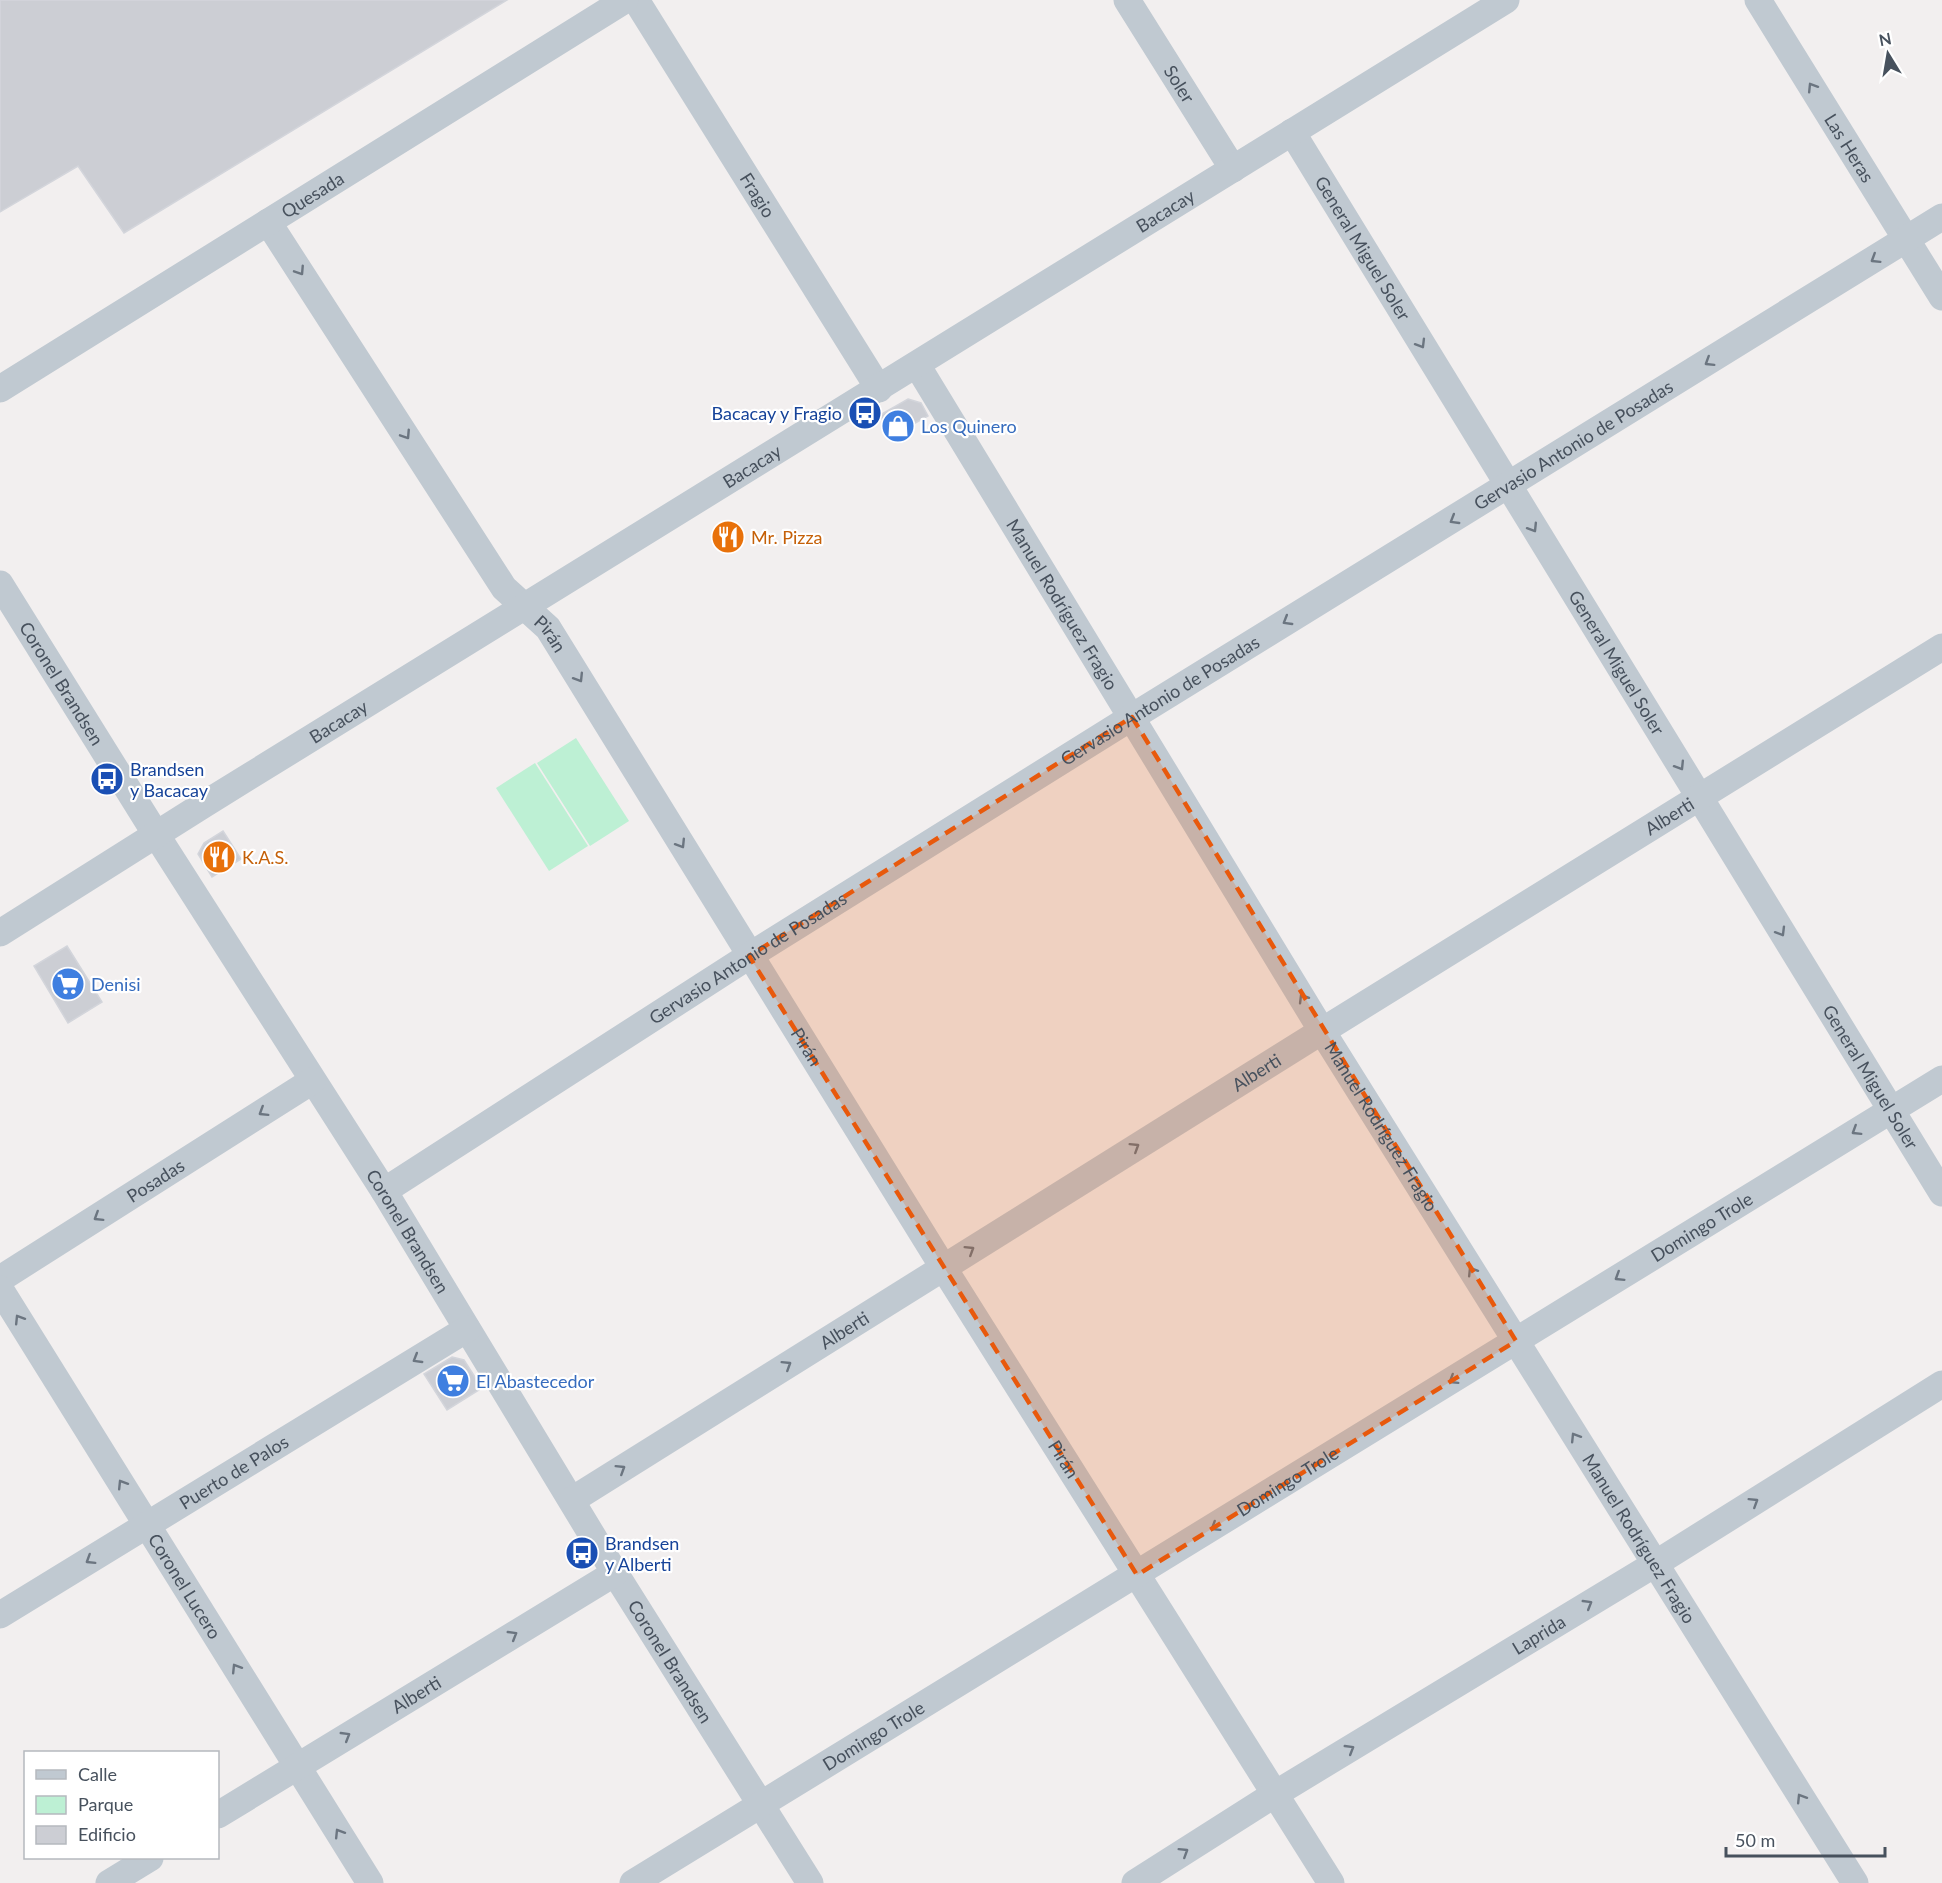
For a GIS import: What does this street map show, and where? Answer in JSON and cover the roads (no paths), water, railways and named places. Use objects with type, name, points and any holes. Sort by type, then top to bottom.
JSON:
[{"type":"street","name":"Quesada","points":[[0,390],[625,0]]},
{"type":"street","name":"Fragio","points":[[636,0],[879,389]]},
{"type":"street","name":"Soler","points":[[1127,0],[1233,169]]},
{"type":"street","name":"Bacacay","points":[[0,933],[203,805],[1506,0]]},
{"type":"street","name":"Las Heras","points":[[1758,0],[1942,297]]},
{"type":"street","name":"General Miguel Soler","points":[[1292,132],[1942,1193]]},
{"type":"street","name":"Gervasio Antonio de Posadas","points":[[384,1191],[749,956],[1942,217]]},
{"type":"street","name":"Pirán","points":[[268,222],[504,588],[548,628],[943,1267],[1331,1883]]},
{"type":"street","name":"Manuel Rodríguez Fragio","points":[[917,365],[1322,1030],[1855,1883]]},
{"type":"street","name":"Coronel Brandsen","points":[[0,584],[157,836],[384,1191],[615,1573],[810,1883]]},
{"type":"street","name":"Alberti","points":[[572,1500],[1322,1030],[1942,647]]},
{"type":"street","name":"Domingo Trole","points":[[633,1883],[1942,1079]]},
{"type":"street","name":"Posadas","points":[[0,1279],[312,1081]]},
{"type":"street","name":"Coronel Lucero","points":[[0,1289],[370,1883]]},
{"type":"street","name":"Puerto de Palos","points":[[0,1615],[467,1329]]},
{"type":"street","name":"Laprida","points":[[1135,1883],[1275,1794],[1655,1564],[1942,1384]]},
{"type":"street","name":"Alberti","points":[[219,1814],[615,1573]]},
{"type":"street","points":[[109,1883],[147,1859]]},
{"type":"place","name":"Bacacay y Fragio","points":[[865,413]]},
{"type":"place","name":"Los Quinero","points":[[898,426]]},
{"type":"place","name":"Mr. Pizza","points":[[728,537]]},
{"type":"place","name":"Brandsen y Bacacay","points":[[107,779]]},
{"type":"place","name":"K.A.S.","points":[[219,857]]},
{"type":"place","name":"Denisi","points":[[68,984]]},
{"type":"place","name":"El Abastecedor","points":[[453,1381]]},
{"type":"place","name":"Brandsen y Alberti","points":[[582,1553]]}]
